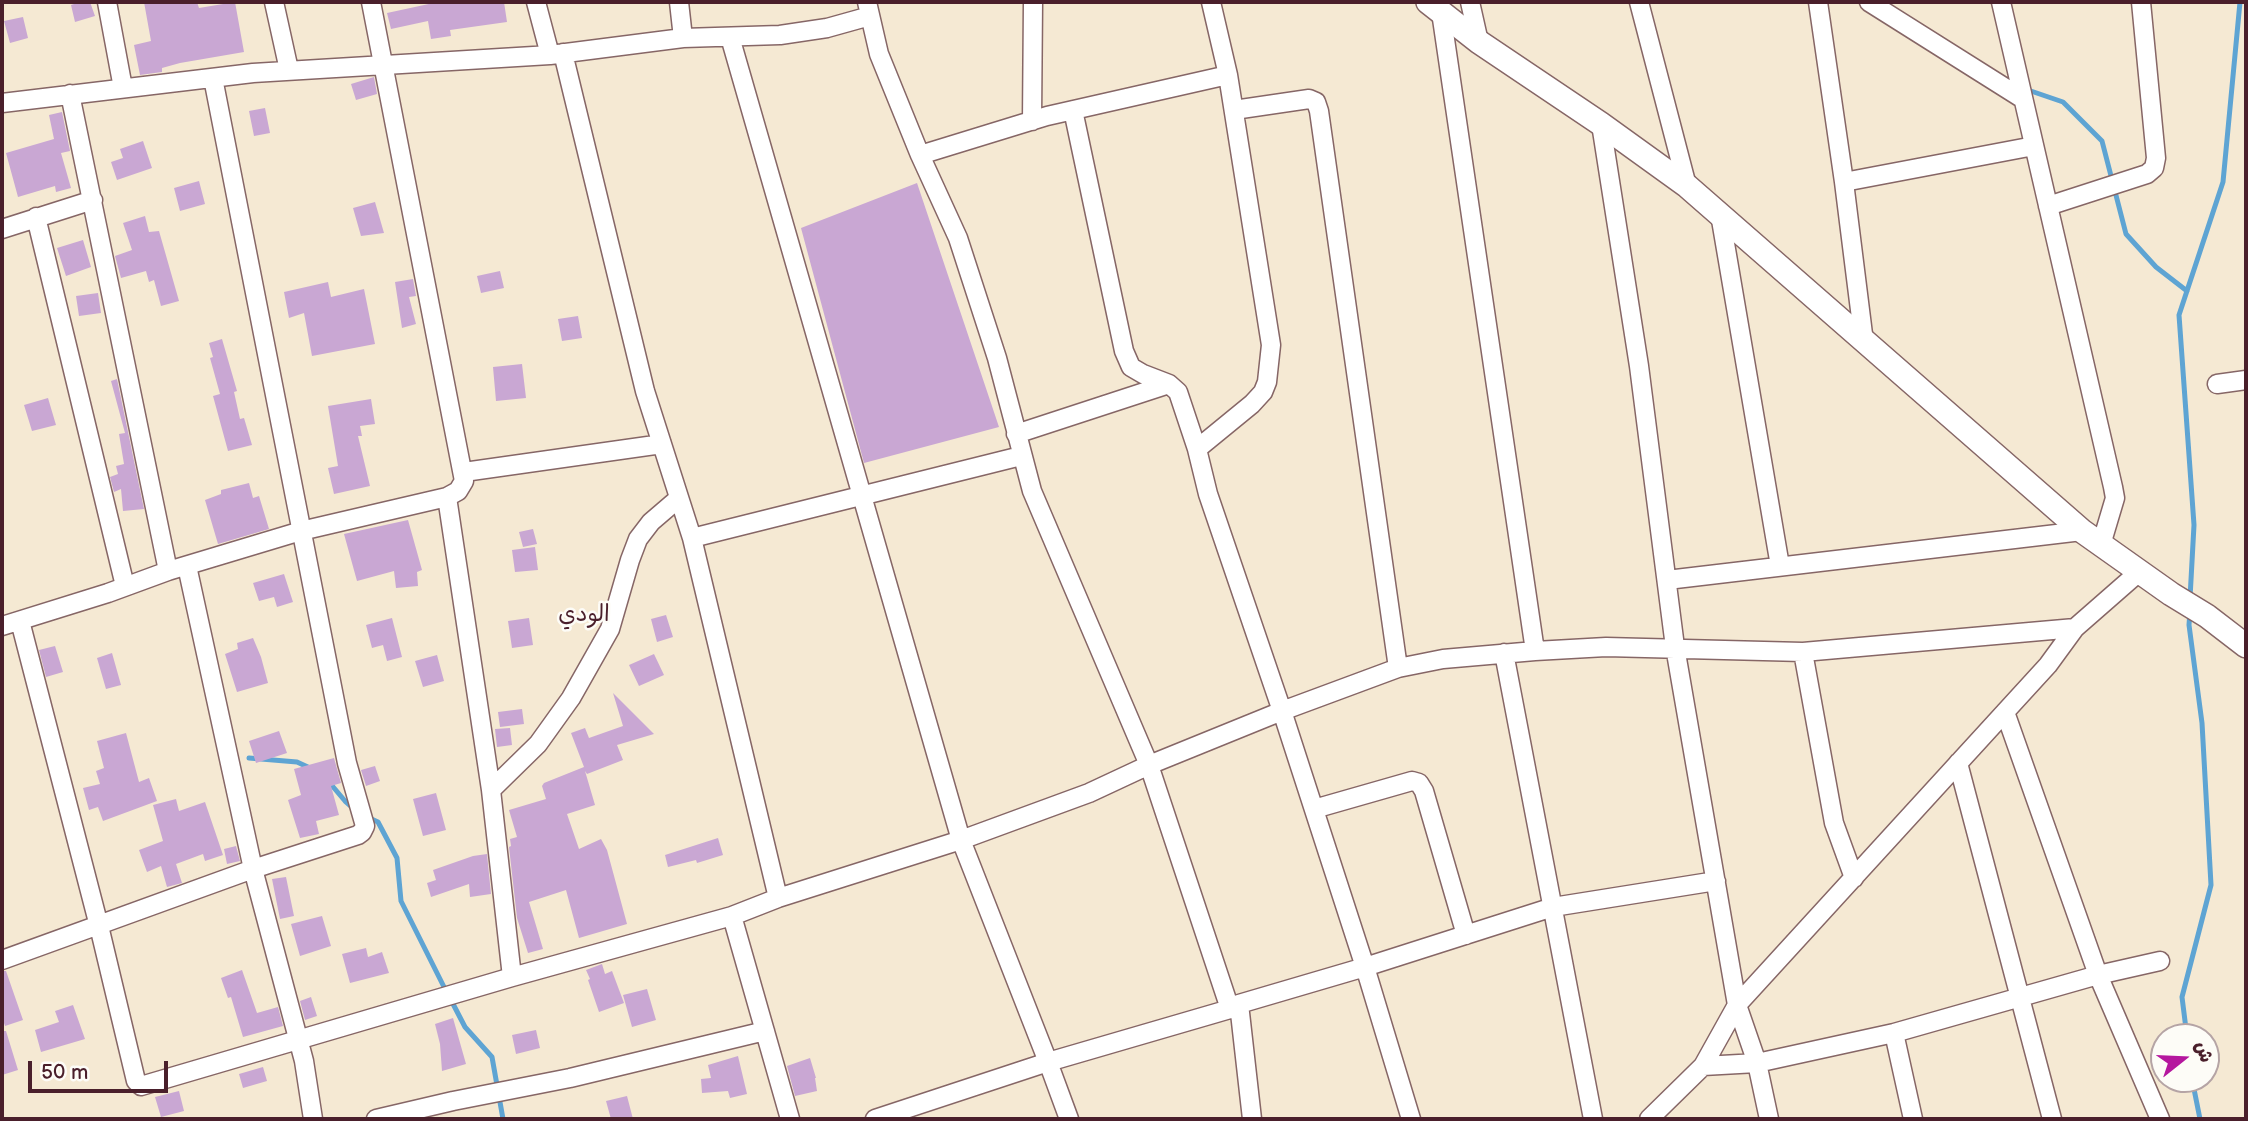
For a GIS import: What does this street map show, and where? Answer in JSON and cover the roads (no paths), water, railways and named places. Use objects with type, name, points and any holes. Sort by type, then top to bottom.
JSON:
[{"type":"street","points":[[107,2],[123,88]]},
{"type":"street","points":[[274,2],[289,70]]},
{"type":"street","points":[[2,626],[168,570],[301,531],[447,497],[458,491],[464,481],[371,2]]},
{"type":"street","points":[[536,2],[556,54],[645,391],[692,538],[778,898]]},
{"type":"street","points":[[679,2],[683,38]]},
{"type":"street","points":[[1032,121],[1033,2]]},
{"type":"street","points":[[1197,449],[1263,392],[1267,382],[1271,345],[1228,75],[1211,2]]},
{"type":"street","points":[[1470,2],[1479,42]]},
{"type":"street","points":[[1640,2],[1687,186]]},
{"type":"street","points":[[1818,2],[1864,342]]},
{"type":"street","points":[[1869,2],[2024,99]]},
{"type":"street","points":[[2001,2],[2113,486],[2115,498],[2101,545]]},
{"type":"street","points":[[2048,206],[2147,174],[2154,168],[2156,158],[2141,2]]},
{"type":"street","points":[[1434,7],[1479,42],[1687,186],[2082,531],[2207,616],[2246,646]]},
{"type":"street","points":[[1434,7],[1535,651]]},
{"type":"street","points":[[2,103],[289,70],[556,54],[683,38],[780,36],[827,27],[868,9],[879,54],[920,155],[958,238],[997,358],[1032,491],[1149,765],[1234,1007],[1252,1119]]},
{"type":"street","points":[[730,37],[961,840],[1069,1119]]},
{"type":"street","points":[[920,155],[1073,110],[1228,75]]},
{"type":"street","points":[[2,960],[253,869],[358,835],[365,826],[347,763],[213,78]]},
{"type":"street","points":[[70,94],[168,570]]},
{"type":"street","points":[[1234,110],[1309,99],[1316,103],[1320,111],[1398,668]]},
{"type":"street","points":[[1073,110],[1124,351],[1131,368],[1169,384],[1178,392],[1197,449],[1208,494],[1365,967],[1411,1119]]},
{"type":"street","points":[[1601,124],[1639,366],[1675,647],[1737,1005],[1757,1063],[1769,1119]]},
{"type":"street","points":[[1844,182],[2034,146]]},
{"type":"street","points":[[2,229],[93,200]]},
{"type":"street","points":[[1720,214],[1780,566]]},
{"type":"street","points":[[36,217],[125,586]]},
{"type":"street","points":[[2217,384],[2246,380]]},
{"type":"street","points":[[1016,434],[1169,384]]},
{"type":"street","points":[[464,472],[662,444]]},
{"type":"street","points":[[692,538],[1021,456]]},
{"type":"street","points":[[447,497],[491,790],[512,977]]},
{"type":"street","points":[[491,790],[538,744],[571,698],[610,629],[638,539],[651,522],[679,498]]},
{"type":"street","points":[[1667,580],[2082,531]]},
{"type":"street","points":[[187,566],[253,869],[304,1061],[313,1119]]},
{"type":"street","points":[[1649,1119],[1703,1066],[1737,1005],[2048,665],[2075,628],[2139,572]]},
{"type":"street","points":[[20,621],[136,1081],[141,1086],[512,977],[732,916],[778,898],[961,840],[1089,793],[1149,765],[1282,711],[1398,668],[1443,659],[1535,651],[1675,647],[1803,652],[2075,628]]},
{"type":"street","points":[[1803,652],[1834,823],[1854,878]]},
{"type":"street","points":[[1504,653],[1593,1119]]},
{"type":"street","points":[[2005,712],[2098,975],[2160,1119]]},
{"type":"street","points":[[1958,763],[2052,1119]]},
{"type":"street","points":[[1314,809],[1412,781],[1419,783],[1424,791],[1466,935]]},
{"type":"street","points":[[880,1119],[1048,1062],[1365,967],[1553,907],[1716,881]]},
{"type":"street","points":[[732,916],[790,1119]]},
{"type":"street","points":[[1703,1066],[1757,1063],[1894,1033],[2098,975],[2160,961]]},
{"type":"street","points":[[376,1119],[570,1078],[765,1031]]},
{"type":"street","points":[[1894,1033],[1913,1119]]},
{"type":"waterway","points":[[2190,598],[2194,525],[2179,315],[2223,182],[2240,2]]},
{"type":"waterway","points":[[2025,89],[2063,102],[2102,141],[2126,234],[2156,267],[2187,291]]},
{"type":"waterway","points":[[2185,1023],[2182,997],[2211,885],[2202,723],[2189,625],[2190,611]]},
{"type":"waterway","points":[[249,758],[297,762],[310,768]]},
{"type":"waterway","points":[[329,782],[353,808]]},
{"type":"waterway","points":[[367,817],[378,822],[397,858],[401,901],[446,991]]},
{"type":"waterway","points":[[451,1000],[465,1027],[492,1057],[503,1119]]},
{"type":"waterway","points":[[2195,1093],[2200,1119]]},
{"type":"district","name":"الودي","points":[[584,615]]}]
